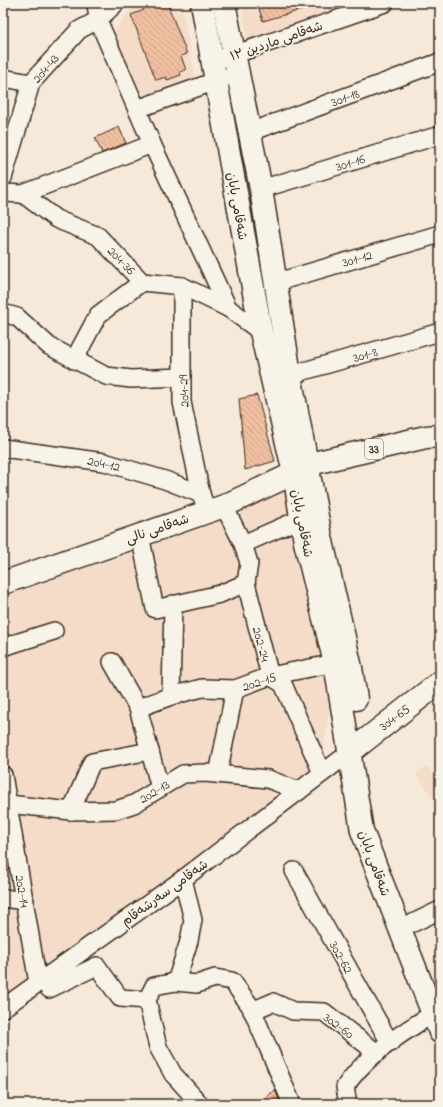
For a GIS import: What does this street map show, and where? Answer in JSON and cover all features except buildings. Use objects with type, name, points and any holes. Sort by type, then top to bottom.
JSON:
[{"type":"main road","name":"شەقامی بابان","points":[[202,3],[261,332],[301,470],[300,519],[354,748],[362,831],[436,1023]]},
{"type":"main road","points":[[224,3],[261,189],[274,282],[290,375],[301,470],[321,537],[351,668],[354,748],[362,770],[373,826],[440,992]]},
{"type":"main road","name":"33","points":[[301,470],[333,458],[426,436],[440,436]]},
{"type":"main road","name":"شەقامی نالی","points":[[3,583],[140,535],[211,503],[301,470]]},
{"type":"main road","name":"304-65","points":[[354,748],[440,682]]},
{"type":"street","points":[[96,3],[98,20],[152,144],[228,308]]},
{"type":"street","name":"204-43","points":[[3,178],[31,83],[79,30],[98,20],[116,3]]},
{"type":"street","name":"شەقامی ماردین ١٣","points":[[137,109],[214,72],[236,64],[367,6],[385,3]]},
{"type":"street","name":"301-18","points":[[250,132],[440,62]]},
{"type":"street","points":[[3,78],[31,83]]},
{"type":"street","name":"301-16","points":[[261,189],[440,135]]},
{"type":"street","points":[[3,193],[23,194],[152,144]]},
{"type":"street","name":"204-36","points":[[23,194],[56,219],[98,236],[142,282],[182,286],[228,308],[261,332]]},
{"type":"street","name":"301-12","points":[[274,282],[440,234]]},
{"type":"street","points":[[74,360],[98,315],[142,282]]},
{"type":"street","name":"204-29","points":[[182,286],[182,402],[211,503]]},
{"type":"street","points":[[3,313],[17,317],[49,346],[106,376],[131,379],[182,377]]},
{"type":"street","name":"301-8","points":[[290,375],[440,332]]},
{"type":"street","name":"204-12","points":[[3,448],[104,462],[165,480],[211,503]]},
{"type":"street","name":"202-24","points":[[211,503],[243,544],[249,563],[246,583],[270,676],[283,684],[322,773]]},
{"type":"street","points":[[243,544],[300,519]]},
{"type":"street","points":[[140,535],[155,609],[220,594],[246,583]]},
{"type":"street","points":[[171,696],[173,604]]},
{"type":"street","points":[[3,647],[54,632]]},
{"type":"street","points":[[112,662],[138,708],[160,788]]},
{"type":"street","name":"202-15","points":[[138,708],[171,696],[202,688],[235,689],[270,676],[335,663]]},
{"type":"street","points":[[218,774],[235,689]]},
{"type":"street","name":"شەقامی سەرشەقام","points":[[3,1008],[43,986],[354,748]]},
{"type":"street","points":[[71,811],[92,762],[150,751]]},
{"type":"street","name":"202-13","points":[[8,804],[71,811],[116,810],[134,804],[183,774],[218,774],[268,779],[299,791]]},
{"type":"street","name":"202-14","points":[[3,775],[25,901],[43,986]]},
{"type":"street","name":"302-62","points":[[294,871],[390,1043]]},
{"type":"street","points":[[176,982],[189,941],[192,920],[183,879]]},
{"type":"street","points":[[3,898],[25,901]]},
{"type":"street","points":[[413,923],[440,910]]},
{"type":"street","points":[[43,986],[97,966],[120,998],[147,1000]]},
{"type":"street","points":[[200,1104],[173,1074],[158,1047],[147,1000],[154,986],[176,982],[197,984],[215,978],[232,982],[252,1011],[292,1104]]},
{"type":"street","name":"302-60","points":[[252,1011],[273,1002],[293,1011],[324,1012],[377,1054]]},
{"type":"street","points":[[346,1096],[349,1080],[390,1043],[414,1025],[436,1023]]},
{"type":"shaded area","points":[[137,3],[181,3],[195,77],[138,100],[111,34]]},
{"type":"shaded area","points":[[241,3],[357,3],[248,42]]},
{"type":"shaded area","points":[[294,473],[335,663],[324,745],[322,773],[3,1008],[3,583]]},
{"type":"shaded area","points":[[427,766],[440,783],[440,806],[416,775]]}]
